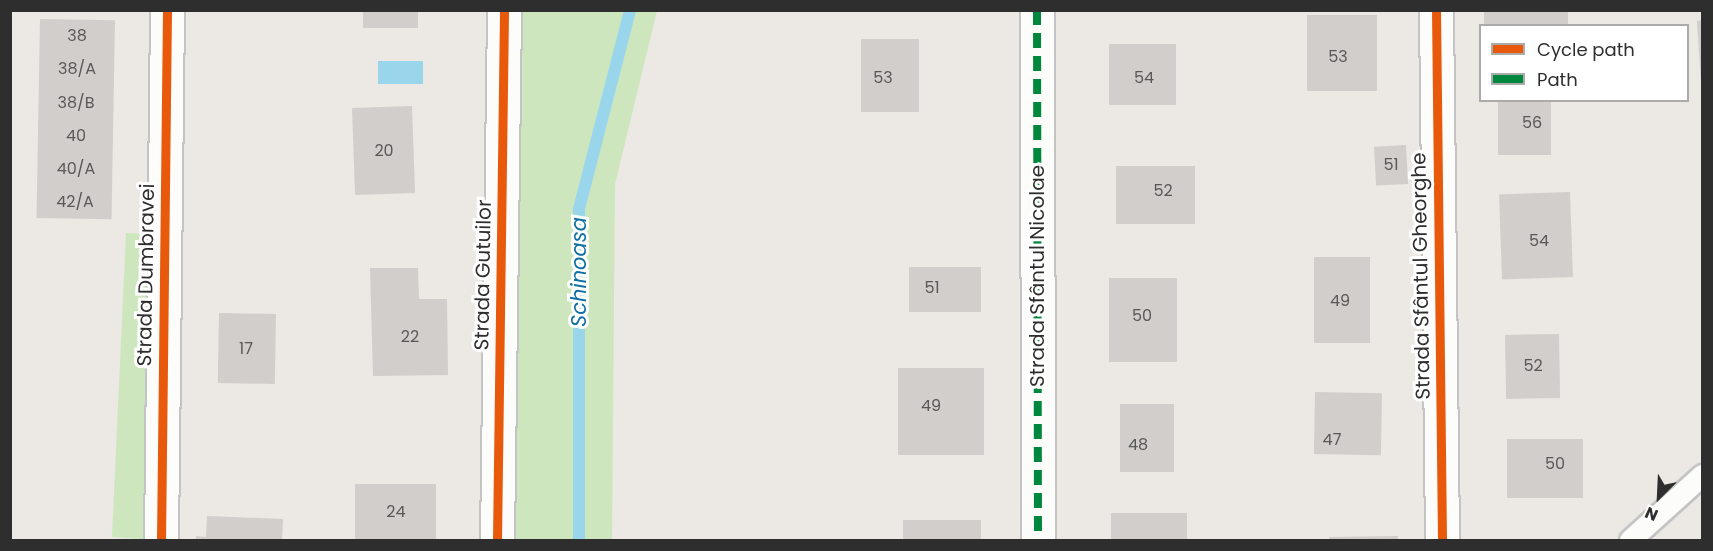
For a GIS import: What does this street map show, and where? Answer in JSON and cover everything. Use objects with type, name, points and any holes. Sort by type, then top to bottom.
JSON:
[{"type":"street","name":"Strada Dumbravei","points":[[161,540],[167,10]]},
{"type":"street","name":"Strada Gutuilor","points":[[497,540],[504,10]]},
{"type":"street","name":"Strada Sfântul Nicolae","points":[[1037,10],[1038,540]]},
{"type":"street","name":"Strada Sfântul Gheorghe","points":[[1436,10],[1442,540]]},
{"type":"lane","points":[[1630,540],[1702,475]]},
{"type":"green space","points":[[521,11],[657,11],[615,184],[612,540],[512,540]]},
{"type":"green space","points":[[126,233],[152,234],[153,540],[112,537]]},
{"type":"water","points":[[378,61],[423,61],[423,84],[378,84]]},
{"type":"building","points":[[363,10],[418,10],[418,28],[363,28]]},
{"type":"building","points":[[1484,10],[1568,10],[1568,24],[1484,24]]},
{"type":"building","points":[[1307,15],[1377,15],[1377,91],[1307,91]]},
{"type":"building","points":[[40,19],[115,20],[112,219],[37,218]]},
{"type":"building","points":[[1702,20],[1702,83],[1701,83],[1697,21]]},
{"type":"building","points":[[861,39],[919,39],[919,112],[861,112]]},
{"type":"building","points":[[1109,44],[1176,44],[1176,105],[1109,105]]},
{"type":"building","points":[[1498,102],[1551,102],[1551,155],[1498,155]]},
{"type":"building","points":[[412,106],[415,193],[355,195],[352,108]]},
{"type":"building","points":[[1406,145],[1408,184],[1376,186],[1374,147]]},
{"type":"building","points":[[1116,166],[1195,166],[1195,224],[1116,224]]},
{"type":"building","points":[[1570,192],[1573,277],[1502,279],[1499,194]]},
{"type":"building","points":[[1314,257],[1370,257],[1370,343],[1314,343]]},
{"type":"building","points":[[909,267],[981,267],[981,312],[909,312]]},
{"type":"building","points":[[370,268],[418,268],[419,299],[447,299],[448,375],[373,376]]},
{"type":"building","points":[[1109,278],[1177,278],[1177,362],[1109,362]]},
{"type":"building","points":[[219,313],[276,314],[275,384],[218,383]]},
{"type":"building","points":[[1559,334],[1560,398],[1506,399],[1505,335]]},
{"type":"building","points":[[898,368],[984,368],[984,455],[898,455]]},
{"type":"building","points":[[1315,392],[1382,393],[1381,455],[1314,454]]},
{"type":"building","points":[[1120,404],[1174,404],[1174,472],[1120,472]]},
{"type":"building","points":[[1507,439],[1583,439],[1583,498],[1507,498]]},
{"type":"building","points":[[355,484],[436,484],[436,540],[355,540]]},
{"type":"building","points":[[1111,513],[1187,513],[1187,540],[1111,540]]},
{"type":"building","points":[[207,516],[283,519],[282,540],[196,540],[196,536],[206,537]]},
{"type":"building","points":[[903,520],[981,520],[981,540],[903,540]]},
{"type":"building","points":[[1398,536],[1398,540],[1329,540],[1329,537]]},
{"type":"waterway","name":"Schinoasa","points":[[579,540],[579,209],[630,10]]},
{"type":"marked path","points":[[1037,10],[1038,540]]},
{"type":"cycle path","points":[[161,540],[167,10]]},
{"type":"cycle path","points":[[497,540],[504,10]]},
{"type":"cycle path","points":[[1436,10],[1442,540]]}]
